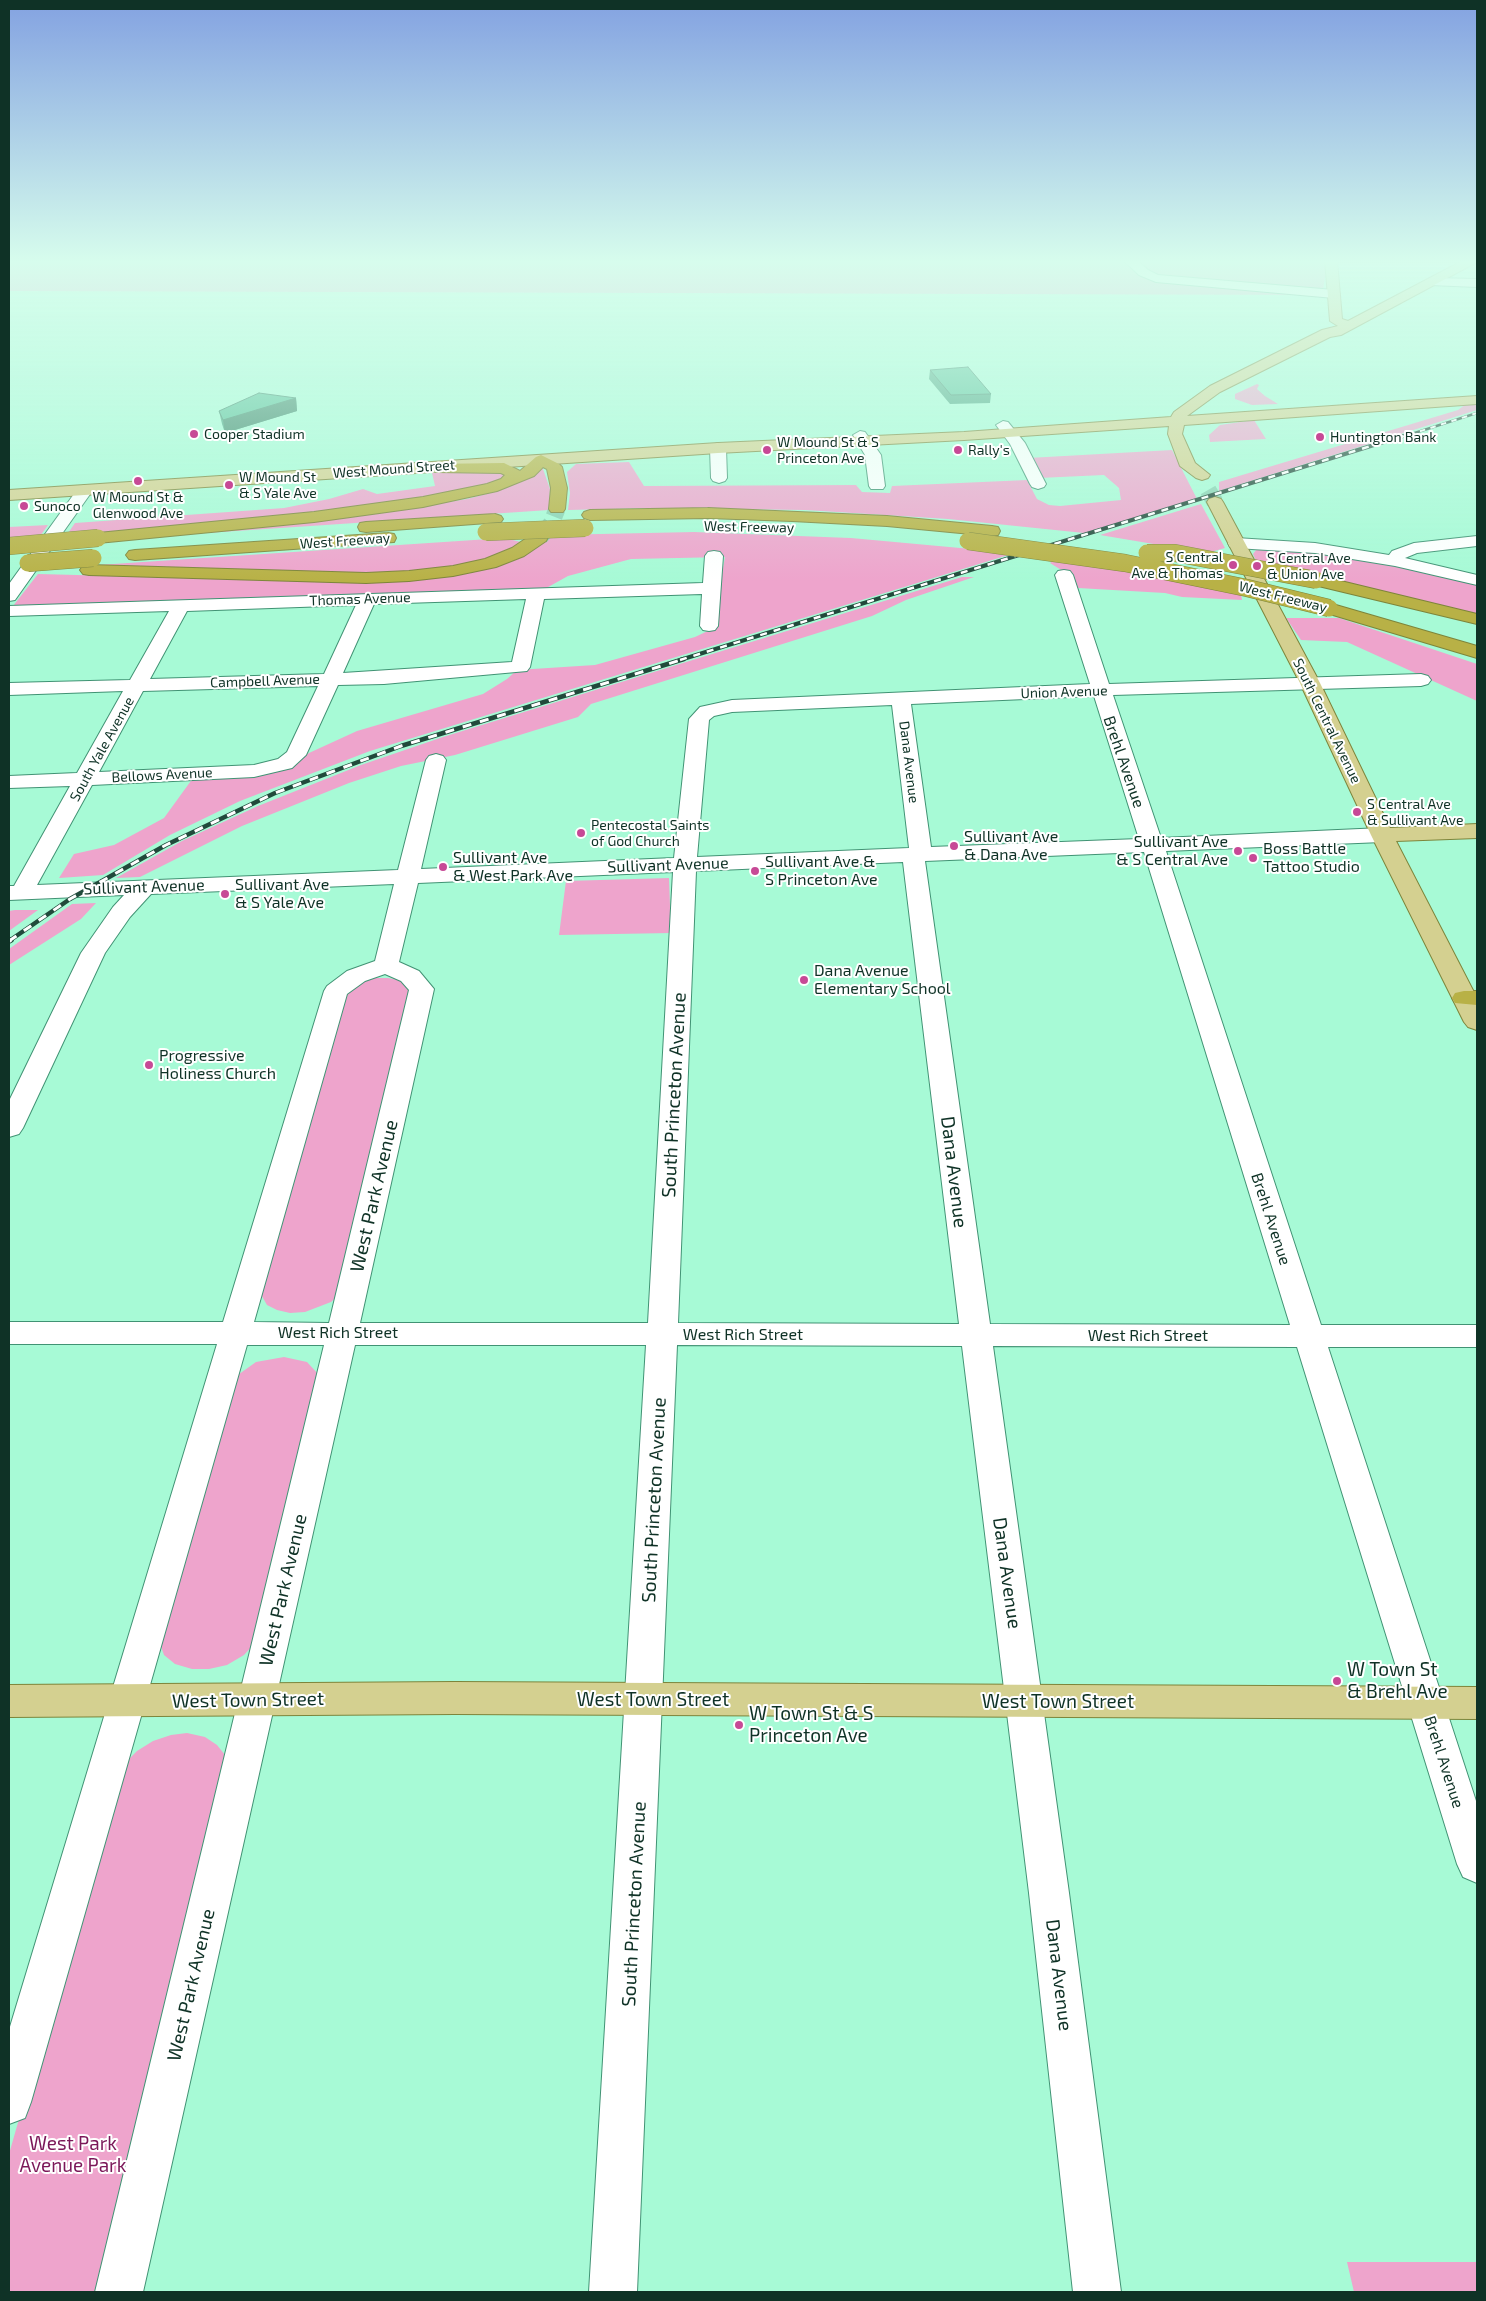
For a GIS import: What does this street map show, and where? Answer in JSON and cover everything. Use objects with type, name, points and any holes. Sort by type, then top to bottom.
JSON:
[{"type":"highway","points":[[9,571],[94,553],[469,494],[528,473],[540,460],[554,467],[558,488],[557,509]]},
{"type":"highway","points":[[437,467],[504,468],[515,474],[506,482]]},
{"type":"highway","name":"West Freeway","points":[[9,564],[94,553],[490,526],[708,513],[792,516],[887,521],[992,531],[1147,553],[1318,585],[1477,636]]},
{"type":"highway","name":"West Freeway","points":[[587,521],[824,529],[968,541],[1134,565],[1248,588],[1330,608],[1477,652]]},
{"type":"highway","points":[[9,546],[357,578],[409,576],[453,571],[490,563],[518,552],[540,537]]},
{"type":"highway","name":"West Freeway","points":[[9,551],[94,553]]},
{"type":"highway","points":[[1318,585],[1477,619]]},
{"type":"main road","points":[[1178,418],[1215,389],[1258,367]]},
{"type":"main road","points":[[1202,416],[1282,367]]},
{"type":"main road","points":[[1231,397],[1247,407],[1266,408]]},
{"type":"main road","name":"West Mound Street","points":[[1202,416],[1266,408],[1477,398]]},
{"type":"main road","name":"West Mound Street","points":[[9,495],[718,448],[768,447],[862,438],[1477,398]]},
{"type":"main road","name":"South Central Avenue","points":[[1202,416],[1194,429],[1195,441],[1208,489]]},
{"type":"main road","name":"South Central Avenue","points":[[1178,418],[1176,434],[1188,466],[1208,489],[1310,683],[1382,835],[1471,998],[1477,1022]]},
{"type":"main road","name":"Sullivant Avenue","points":[[1382,835],[1477,831]]},
{"type":"main road","name":"West Town Street","points":[[9,1701],[455,1698],[1477,1703]]},
{"type":"street","points":[[1006,429],[1017,443],[1038,484]]},
{"type":"street","points":[[862,438],[873,455],[877,486]]},
{"type":"street","points":[[718,448],[720,478]]},
{"type":"street","points":[[9,596],[85,490]]},
{"type":"street","points":[[1396,562],[1398,556],[1414,548],[1477,541]]},
{"type":"street","points":[[1236,543],[1314,548],[1396,562],[1477,580]]},
{"type":"street","points":[[709,626],[714,556]]},
{"type":"street","name":"Brehl Avenue","points":[[1064,574],[1477,1864]]},
{"type":"street","name":"Thomas Avenue","points":[[9,611],[712,588]]},
{"type":"street","name":"Campbell Avenue","points":[[9,690],[384,678],[520,667],[536,593]]},
{"type":"street","points":[[332,680],[368,599]]},
{"type":"street","name":"South Yale Avenue","points":[[15,893],[85,779],[181,605]]},
{"type":"street","name":"Bellows Avenue","points":[[9,782],[254,771],[285,764],[296,756],[332,680]]},
{"type":"street","name":"Union Avenue","points":[[707,711],[732,706],[1100,690],[1421,680]]},
{"type":"street","name":"Dana Avenue","points":[[901,699],[917,855],[975,1336],[1024,1702],[1098,2292]]},
{"type":"street","name":"South Princeton Avenue","points":[[613,2292],[645,1700],[685,865],[699,719],[707,711]]},
{"type":"street","points":[[9,2102],[336,991],[356,976],[386,965],[436,760]]},
{"type":"street","name":"Sullivant Avenue","points":[[15,893],[1382,835]]},
{"type":"street","points":[[9,1128],[92,953],[122,912],[144,888]]},
{"type":"street","name":"West Park Avenue","points":[[119,2292],[422,989],[410,976],[386,965]]},
{"type":"street","name":"West Rich Street","points":[[9,1333],[1477,1336]]},
{"type":"green space","points":[[1257,384],[1259,385],[1257,389],[1278,404],[1252,405],[1235,399],[1235,394]]},
{"type":"green space","points":[[1477,403],[1477,410],[1219,491],[1219,482],[1458,410],[1466,404]]},
{"type":"green space","points":[[1254,420],[1266,439],[1210,442],[1209,435],[1220,425]]},
{"type":"green space","points":[[1172,450],[1197,499],[1084,533],[948,519],[805,510],[652,508],[568,510],[570,493],[567,472],[576,464],[629,462],[644,486],[856,485],[862,492],[890,493],[892,486],[1027,480],[1037,499],[1049,505],[1060,506],[1121,500],[1119,488],[1104,475],[1039,478],[1028,458]]},
{"type":"green space","points":[[540,468],[543,469],[550,489],[549,510],[206,533],[207,530],[406,509],[467,499],[498,491],[520,482]]},
{"type":"green space","points":[[484,470],[507,472],[502,480],[469,491],[310,514],[66,536],[75,523],[284,508],[329,499],[363,489],[377,494],[435,486],[432,473]]},
{"type":"green space","points":[[1201,504],[1225,548],[1207,553],[1100,535]]},
{"type":"green space","points":[[48,525],[38,539],[9,541],[9,527]]},
{"type":"green space","points":[[694,532],[851,538],[1015,553],[370,751],[240,801],[170,835],[103,875],[59,878],[74,854],[114,845],[164,818],[193,778],[291,765],[309,753],[357,731],[483,694],[507,679],[517,670],[595,665],[695,637],[712,629],[725,557],[631,559],[568,576],[541,591],[13,606],[38,574],[349,582],[423,580],[469,573],[511,562],[542,544],[552,535]]},
{"type":"green space","points":[[504,538],[525,543],[497,556],[446,569],[357,575],[83,566]]},
{"type":"green space","points":[[1257,549],[1298,551],[1398,565],[1477,584],[1477,614],[1257,563],[1253,554]]},
{"type":"green space","points":[[1056,559],[1174,579],[1241,594],[1242,600],[1078,588],[1071,576],[1050,563]]},
{"type":"green space","points":[[962,577],[974,577],[906,600],[872,616],[591,704],[578,717],[455,755],[401,766],[349,783],[242,826],[140,877],[116,878],[182,841],[258,806],[361,765],[443,737]]},
{"type":"green space","points":[[1286,618],[1339,618],[1477,664],[1477,701],[1347,642],[1301,640]]},
{"type":"green space","points":[[669,878],[671,933],[559,935],[566,881]]},
{"type":"green space","points":[[96,903],[81,919],[9,965],[9,949],[72,904]]},
{"type":"green space","points":[[38,910],[9,931],[9,911]]},
{"type":"green space","points":[[373,978],[399,980],[409,986],[413,992],[341,1293],[331,1302],[305,1312],[290,1313],[277,1310],[267,1305],[259,1291],[342,998],[361,981]]},
{"type":"green space","points":[[284,1357],[307,1362],[319,1375],[256,1642],[244,1655],[227,1665],[209,1669],[192,1669],[175,1664],[164,1655],[159,1641],[235,1377],[256,1362]]},
{"type":"green space","name":"West Park Avenue Park","points":[[187,1733],[205,1737],[217,1745],[225,1755],[226,1781],[105,2292],[9,2292],[9,2154],[116,1780],[124,1764],[137,1751],[153,1741],[171,1735]]},
{"type":"green space","points":[[1347,2262],[1477,2262],[1477,2292],[1354,2292]]},
{"type":"building","points":[[968,367],[991,394],[951,395],[930,370]]},
{"type":"building","points":[[259,393],[296,398],[223,420],[219,411]]},
{"type":"tunnel","points":[[1208,490],[1215,502]]},
{"type":"tunnel","points":[[540,537],[551,524],[557,509]]},
{"type":"railway","points":[[1399,438],[1477,413]]},
{"type":"railway","points":[[680,660],[1403,436]]},
{"type":"railway","points":[[11,940],[9,941],[70,899],[166,845],[275,793],[401,746],[684,659]]},
{"type":"place","name":"Cooper Stadium","points":[[194,434]]},
{"type":"place","name":"Huntington Bank","points":[[1320,437]]},
{"type":"place","name":"W Mound St & S Princeton Ave","points":[[767,450]]},
{"type":"place","name":"Rally's","points":[[958,450]]},
{"type":"place","name":"W Mound St & Glenwood Ave","points":[[138,481]]},
{"type":"place","name":"W Mound St & S Yale Ave","points":[[229,485]]},
{"type":"place","name":"Sunoco","points":[[24,506]]},
{"type":"place","name":"S Central Ave & Thomas","points":[[1233,565]]},
{"type":"place","name":"S Central Ave & Union Ave","points":[[1257,566]]},
{"type":"place","name":"S Central Ave & Sullivant Ave","points":[[1357,812]]},
{"type":"place","name":"Pentecostal Saints of God Church","points":[[581,833]]},
{"type":"place","name":"Sullivant Ave & Dana Ave","points":[[954,846]]},
{"type":"place","name":"Sullivant Ave & S Central Ave","points":[[1238,851]]},
{"type":"place","name":"Boss Battle Tattoo Studio","points":[[1253,858]]},
{"type":"place","name":"Sullivant Ave & West Park Ave","points":[[443,867]]},
{"type":"place","name":"Sullivant Ave & S Princeton Ave","points":[[755,871]]},
{"type":"place","name":"Sullivant Ave & S Yale Ave","points":[[225,894]]},
{"type":"place","name":"Dana Avenue Elementary School","points":[[804,980]]},
{"type":"place","name":"Progressive Holiness Church","points":[[149,1065]]},
{"type":"place","name":"W Town St & Brehl Ave","points":[[1337,1681]]},
{"type":"place","name":"W Town St & S Princeton Ave","points":[[739,1725]]}]
